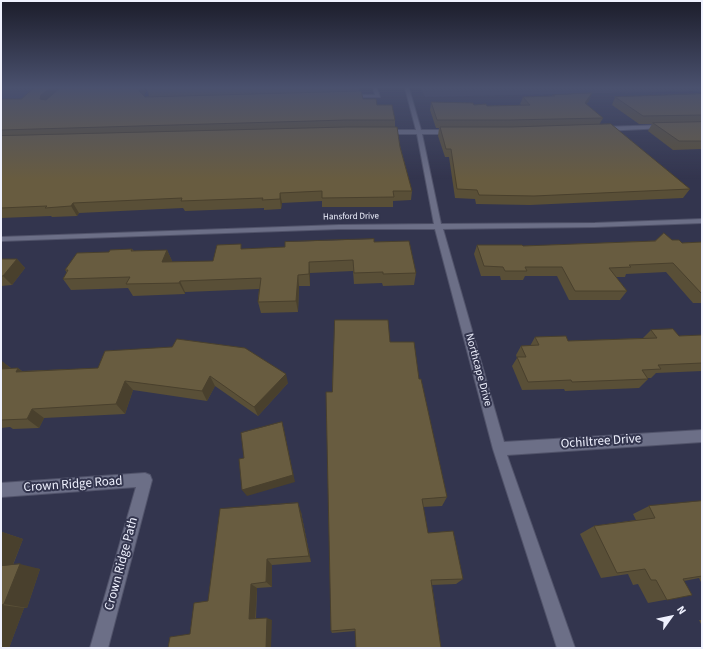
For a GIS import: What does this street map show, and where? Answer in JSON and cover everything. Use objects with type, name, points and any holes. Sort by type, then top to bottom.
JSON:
[{"type":"street","name":"Northcape Drive","points":[[415,118],[438,226],[499,449],[566,648]]},
{"type":"street","points":[[594,130],[671,127]]},
{"type":"street","points":[[382,132],[456,132]]},
{"type":"street","name":"Hansford Drive","points":[[1,240],[339,227],[595,225],[702,221]]},
{"type":"street","name":"Ochiltree Drive","points":[[499,449],[702,436]]},
{"type":"street","name":"Crown Ridge Road","points":[[1,490],[145,480]]},
{"type":"street","name":"Crown Ridge Path","points":[[99,648],[145,480]]},
{"type":"building","points":[[1,118],[395,118],[395,120],[346,120],[1,130]]},
{"type":"building","points":[[436,118],[590,118],[510,120],[437,120]]},
{"type":"building","points":[[702,122],[702,141],[679,141],[653,123]]},
{"type":"building","points":[[611,124],[690,189],[534,196],[479,195],[477,190],[457,189],[451,149],[446,149],[440,127],[511,127]]},
{"type":"building","points":[[397,127],[400,147],[412,191],[393,191],[394,197],[322,198],[322,191],[280,193],[280,199],[262,200],[263,198],[181,201],[182,198],[73,203],[71,206],[45,208],[47,206],[1,208],[1,136]]},
{"type":"building","points":[[664,233],[672,240],[679,240],[682,243],[702,242],[702,294],[673,263],[629,265],[631,267],[609,268],[627,291],[575,291],[562,267],[525,267],[527,271],[505,271],[503,267],[484,266],[477,245],[523,246],[655,241]]},
{"type":"building","points":[[374,239],[374,242],[409,241],[416,273],[354,273],[353,260],[309,262],[309,274],[298,275],[296,301],[258,302],[261,278],[180,281],[179,283],[126,284],[130,277],[63,279],[68,270],[65,270],[77,253],[109,252],[110,250],[132,249],[131,251],[167,250],[162,262],[213,261],[217,245],[241,244],[241,249],[285,247],[285,242]]},
{"type":"building","points":[[1,259],[17,259],[3,276],[1,276]]},
{"type":"building","points":[[335,320],[388,320],[390,342],[414,342],[419,379],[421,379],[447,497],[422,499],[428,533],[453,531],[463,579],[431,580],[441,648],[356,648],[355,629],[331,631],[326,392],[332,392]]},
{"type":"building","points":[[673,329],[679,336],[702,335],[702,363],[658,365],[661,369],[642,370],[648,379],[528,382],[517,357],[526,357],[521,346],[539,345],[535,337],[566,336],[568,341],[657,338],[651,330]]},
{"type":"building","points":[[177,339],[245,348],[286,374],[254,407],[210,376],[202,391],[125,381],[116,404],[32,409],[27,419],[1,420],[1,369],[18,368],[16,372],[98,368],[105,351],[172,347]]},
{"type":"building","points":[[282,422],[293,475],[242,490],[239,459],[244,458],[241,433]]},
{"type":"building","points":[[702,501],[702,576],[683,579],[692,595],[667,600],[656,580],[651,580],[645,569],[617,573],[594,526],[655,518],[649,506]]},
{"type":"building","points":[[298,503],[309,556],[267,559],[266,582],[251,584],[249,619],[267,618],[266,648],[168,648],[170,637],[190,634],[194,603],[208,601],[220,509]]},
{"type":"building","points":[[20,564],[4,604],[1,606],[1,566]]}]
